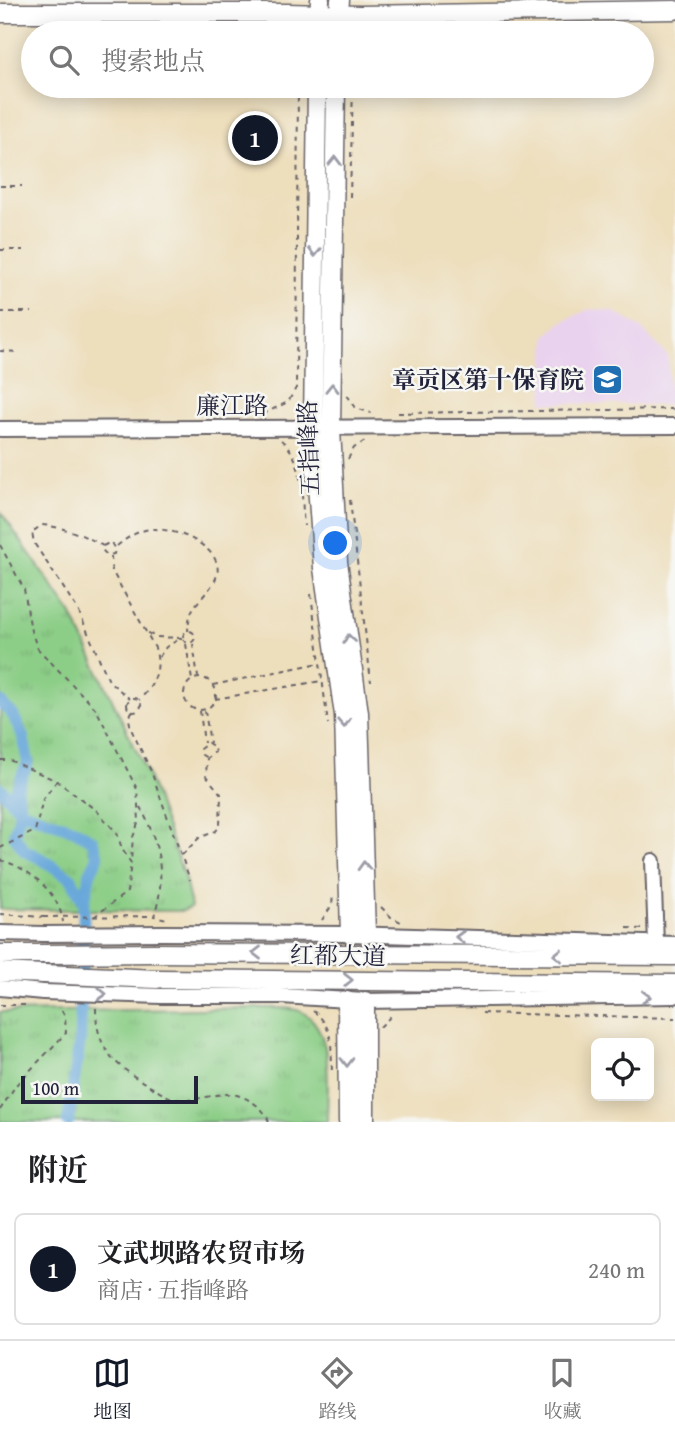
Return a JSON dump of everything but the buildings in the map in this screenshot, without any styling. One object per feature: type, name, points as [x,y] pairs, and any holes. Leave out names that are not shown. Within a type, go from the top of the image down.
[{"type":"main road","points":[[0,13],[329,7],[675,10]]},
{"type":"main road","name":"五指峰路","points":[[317,98],[313,429],[323,568],[344,715],[358,934]]},
{"type":"main road","name":"五指峰路","points":[[336,98],[331,429],[338,562],[359,713],[358,934]]},
{"type":"main road","name":"红都大道","points":[[2,966],[46,954],[675,956]]},
{"type":"main road","name":"红都大道","points":[[2,966],[44,974],[159,987],[675,984]]},
{"type":"main road","points":[[348,1122],[356,1001]]},
{"type":"main road","points":[[356,1001],[365,1122]]},
{"type":"street","name":"廉江路","points":[[0,429],[675,426]]},
{"type":"street","points":[[653,861],[656,936]]},
{"type":"street","points":[[0,933],[656,936],[675,944]]},
{"type":"street","points":[[2,966],[39,998],[159,987],[356,1001],[675,996]]},
{"type":"path","points":[[261,415],[288,402],[296,388],[298,98]]},
{"type":"path","points":[[350,199],[353,98]]},
{"type":"path","points":[[0,186],[22,186]]},
{"type":"path","points":[[0,250],[23,250]]},
{"type":"path","points":[[0,312],[32,312]]},
{"type":"path","points":[[0,351],[20,352]]},
{"type":"path","points":[[345,390],[356,408],[377,414]]},
{"type":"path","points":[[399,413],[675,409]]},
{"type":"path","points":[[271,439],[281,440],[295,454],[305,535]]},
{"type":"path","points":[[347,463],[354,448],[361,442],[371,440]]},
{"type":"path","points":[[351,500],[371,685]]},
{"type":"path","points":[[103,546],[83,536],[50,526],[42,525],[32,532],[34,543],[78,610],[109,681],[130,699],[139,700]]},
{"type":"path","points":[[132,711],[140,707],[139,700],[154,681],[159,669],[159,658],[112,570],[111,555],[116,547],[139,531],[168,530],[195,539],[214,556],[217,575],[213,584],[190,611],[188,631]]},
{"type":"path","points":[[103,546],[111,542],[116,547]]},
{"type":"path","points":[[0,545],[24,589],[31,631],[38,649],[96,709],[138,789],[140,807],[131,863]]},
{"type":"path","points":[[103,546],[104,553],[111,555]]},
{"type":"path","points":[[310,586],[329,725]]},
{"type":"path","points":[[159,658],[166,647],[182,638],[188,631]]},
{"type":"path","points":[[188,631],[195,636],[192,642],[198,678]]},
{"type":"path","points":[[147,632],[156,638],[182,638]]},
{"type":"path","points":[[182,638],[186,643],[192,680]]},
{"type":"path","points":[[186,643],[192,642]]},
{"type":"path","points":[[213,685],[320,663]]},
{"type":"path","points":[[215,699],[213,685],[206,679],[192,680],[185,686],[185,700],[191,707],[200,710],[205,709],[215,699],[322,681]]},
{"type":"path","points":[[130,699],[127,706],[132,711]]},
{"type":"path","points":[[181,856],[199,838],[216,831],[220,826],[220,794],[206,776],[207,758],[215,752],[205,709]]},
{"type":"path","points":[[200,710],[204,744],[200,752],[207,758]]},
{"type":"path","points":[[132,711],[129,719],[131,729],[151,771],[190,880]]},
{"type":"path","points":[[204,744],[211,744]]},
{"type":"path","points":[[0,760],[9,760],[57,781],[43,799],[35,831],[0,848]]},
{"type":"path","points":[[140,807],[158,845],[160,899],[154,916]]},
{"type":"path","points":[[313,924],[323,919],[332,905],[333,895]]},
{"type":"path","points":[[380,906],[391,917],[407,923]]},
{"type":"path","points":[[0,915],[154,916],[177,921]]},
{"type":"path","points":[[629,929],[656,936]]},
{"type":"path","points":[[0,1005],[39,998]]},
{"type":"path","points":[[305,1007],[316,1013],[331,1035],[332,1085]]},
{"type":"path","points":[[378,1030],[390,1015],[400,1011]]},
{"type":"path","points":[[483,1013],[675,1018]]},
{"type":"shaded area","name":"章贡区第十保育院","points":[[589,309],[613,311],[641,328],[668,356],[670,405],[543,403],[546,336],[560,323]]},
{"type":"green space","points":[[0,511],[71,613],[147,773],[185,879],[191,907],[183,911],[0,909]]},
{"type":"green space","points":[[286,1008],[304,1013],[314,1022],[321,1034],[327,1063],[327,1122],[0,1122],[0,1012]]},
{"type":"waterway","points":[[0,702],[13,715],[23,737],[28,762],[16,790],[21,811],[14,835],[25,851],[71,878],[84,903],[80,1040],[68,1122]]},
{"type":"waterway","points":[[0,788],[21,811],[73,829],[92,840],[98,857],[90,873],[84,903]]},
{"type":"place","name":"文武坝路农贸市场","points":[[255,138]]},
{"type":"place","name":"章贡区第十保育院","points":[[607,380]]}]
